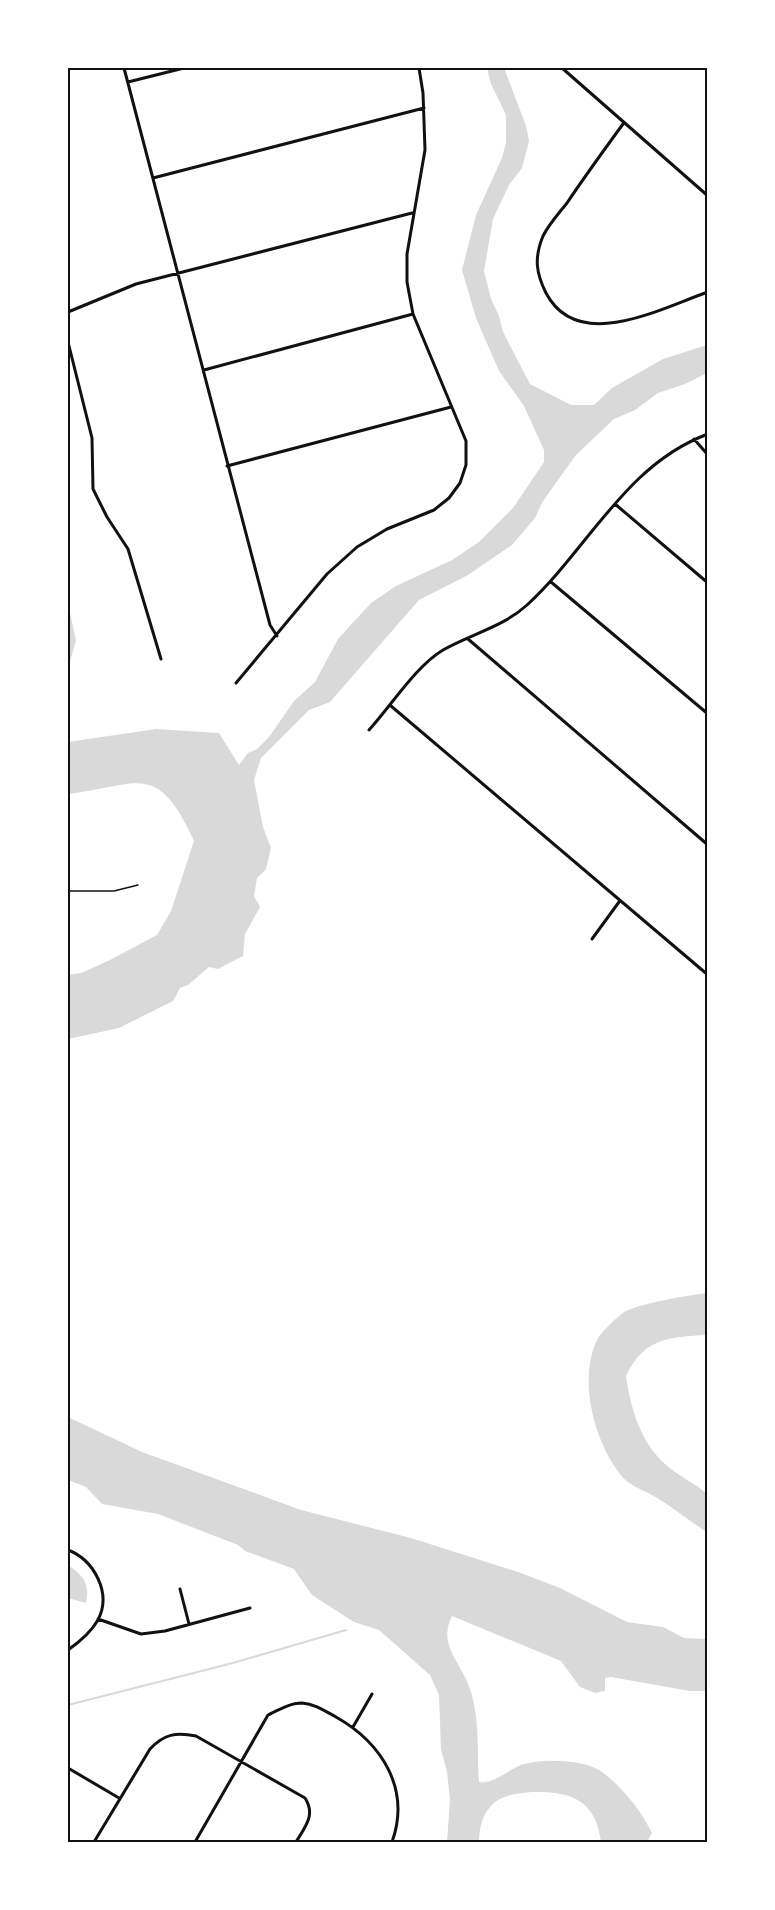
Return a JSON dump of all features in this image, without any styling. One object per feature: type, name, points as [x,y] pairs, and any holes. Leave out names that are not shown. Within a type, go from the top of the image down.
[{"type":"street","points":[[124,68],[227,466],[270,625],[277,636]]},
{"type":"street","points":[[128,82],[184,68]]},
{"type":"street","points":[[236,683],[327,574],[357,547],[387,529],[434,510],[460,483],[466,465],[466,441],[413,314],[407,282],[406,254],[425,150],[424,108],[419,68]]},
{"type":"street","points":[[562,68],[623,124],[708,196]]},
{"type":"street","points":[[153,178],[424,108]]},
{"type":"street","points":[[623,124],[544,236],[536,273],[544,289],[564,313],[582,322],[600,326],[620,323],[708,292]]},
{"type":"street","points":[[68,312],[135,284],[412,213]]},
{"type":"street","points":[[204,370],[413,314]]},
{"type":"street","points":[[68,342],[92,438],[93,489],[107,518],[128,549],[161,659]]},
{"type":"street","points":[[227,466],[451,407]]},
{"type":"street","points":[[369,730],[428,661],[444,650],[501,624],[525,607],[551,582],[615,504],[653,464],[675,448],[708,434]]},
{"type":"street","points":[[694,439],[708,455]]},
{"type":"street","points":[[615,504],[708,583]]},
{"type":"street","points":[[551,582],[708,714]]},
{"type":"street","points":[[468,639],[708,844]]},
{"type":"street","points":[[391,706],[619,902],[708,975]]},
{"type":"street","points":[[592,939],[619,902]]},
{"type":"street","points":[[68,1550],[92,1566],[101,1585],[103,1599],[98,1619],[84,1637],[68,1650]]},
{"type":"street","points":[[180,1589],[189,1624]]},
{"type":"street","points":[[98,1619],[141,1634],[250,1608]]},
{"type":"street","points":[[353,1727],[372,1694]]},
{"type":"street","points":[[195,1842],[268,1715],[283,1707],[301,1703],[317,1706],[353,1727],[375,1746],[388,1768],[396,1792],[399,1824],[392,1842]]},
{"type":"street","points":[[94,1842],[150,1749],[160,1738],[169,1734],[182,1733],[196,1736],[305,1798],[310,1806],[311,1815],[296,1842]]},
{"type":"street","points":[[68,1768],[119,1798]]},
{"type":"path","points":[[68,891],[114,891],[138,885]]},
{"type":"shaded area","points":[[487,68],[504,68],[526,126],[529,141],[522,168],[509,185],[493,219],[484,271],[503,332],[530,384],[571,405],[594,405],[612,388],[663,359],[707,345],[707,373],[685,384],[658,393],[635,410],[614,419],[576,455],[543,501],[535,518],[512,545],[468,575],[419,600],[330,702],[309,710],[261,758],[254,780],[263,827],[271,848],[266,869],[257,878],[254,896],[260,907],[245,934],[243,956],[218,969],[209,967],[188,985],[180,988],[173,1001],[119,1028],[68,1039],[68,975],[81,973],[110,960],[157,935],[171,911],[194,841],[181,815],[169,798],[157,788],[144,784],[129,784],[68,794],[68,742],[156,729],[219,733],[239,765],[248,753],[257,749],[269,737],[294,701],[315,682],[338,639],[371,603],[396,586],[452,560],[479,542],[513,508],[544,462],[544,450],[524,406],[499,371],[476,318],[462,270],[476,215],[502,158],[506,142],[506,115],[491,84]]},
{"type":"shaded area","points":[[68,603],[76,641],[68,668]]},
{"type":"shaded area","points":[[707,1293],[707,1335],[659,1342],[641,1354],[626,1376],[638,1424],[649,1445],[670,1468],[707,1494],[707,1532],[657,1498],[630,1484],[620,1474],[603,1445],[596,1427],[589,1391],[589,1373],[591,1356],[597,1340],[623,1313],[650,1303]]},
{"type":"shaded area","points":[[68,1417],[142,1452],[301,1510],[411,1538],[521,1573],[560,1588],[627,1622],[663,1627],[684,1638],[707,1639],[707,1691],[690,1691],[611,1677],[605,1678],[605,1691],[595,1693],[580,1687],[561,1661],[452,1616],[448,1626],[447,1636],[452,1654],[466,1680],[473,1700],[477,1724],[479,1782],[489,1781],[521,1765],[540,1761],[585,1764],[602,1772],[624,1792],[636,1807],[652,1833],[647,1842],[601,1842],[594,1816],[579,1801],[559,1793],[532,1792],[506,1797],[493,1804],[486,1812],[482,1822],[479,1842],[447,1842],[450,1800],[447,1772],[441,1749],[439,1695],[430,1675],[379,1630],[354,1622],[312,1595],[294,1569],[158,1514],[102,1504],[86,1487],[68,1480]]},
{"type":"shaded area","points":[[68,1565],[84,1581],[87,1591],[86,1603],[68,1598]]},
{"type":"waterway","points":[[68,1705],[233,1663],[346,1630]]}]
